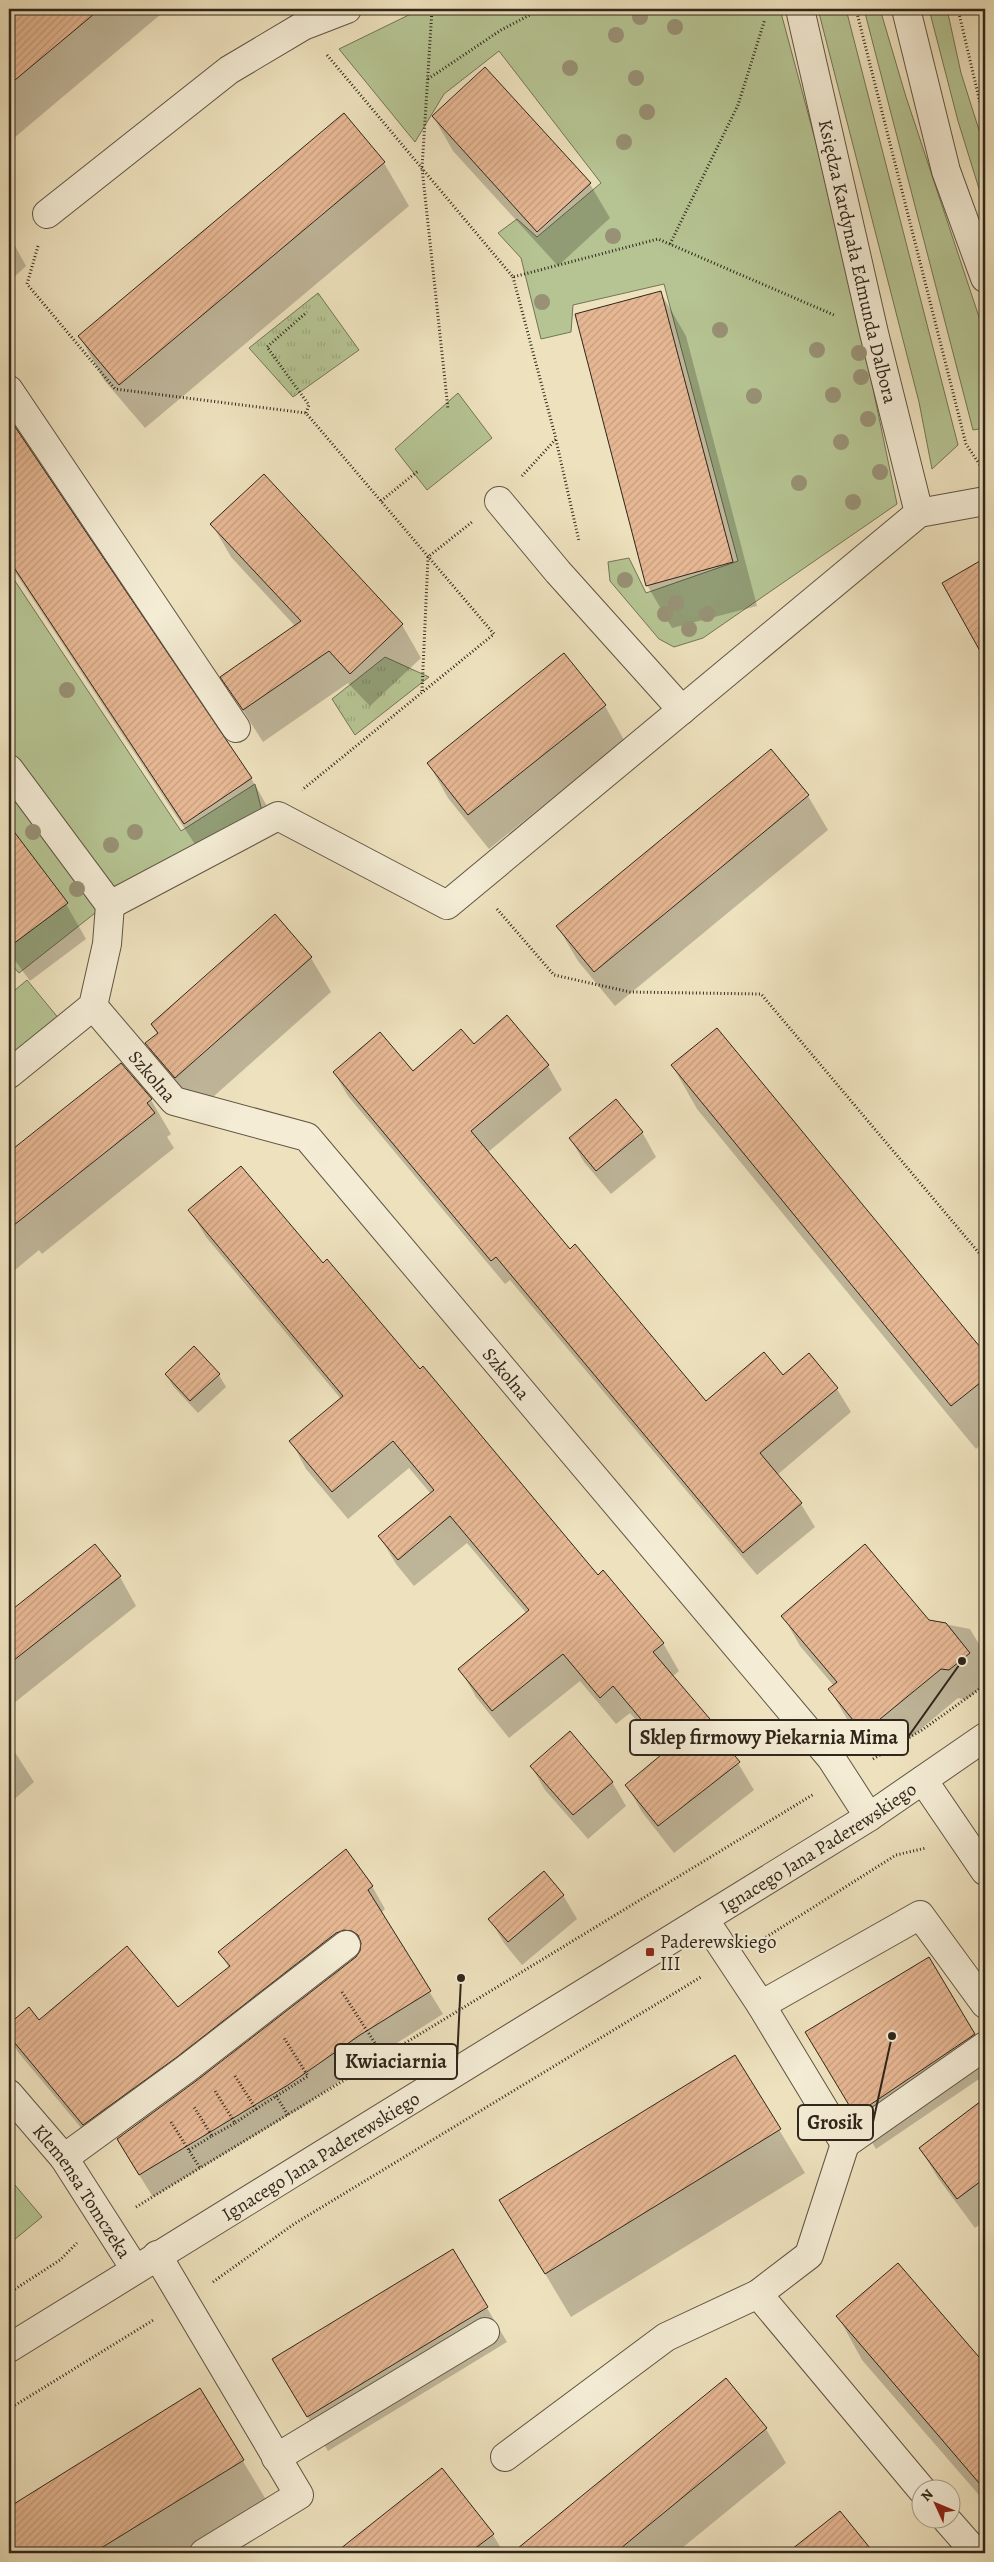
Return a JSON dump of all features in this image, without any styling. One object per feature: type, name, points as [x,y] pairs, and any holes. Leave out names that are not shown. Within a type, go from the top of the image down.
[{"type":"street","points":[[47,214],[228,70],[303,26],[347,9]]},
{"type":"street","name":"Księdza Kardynała Edmunda Dalbora","points":[[800,9],[874,333],[919,513]]},
{"type":"street","points":[[906,9],[946,171],[985,278]]},
{"type":"street","points":[[9,390],[236,728]]},
{"type":"street","points":[[499,501],[558,572],[682,710]]},
{"type":"street","points":[[110,905],[278,816],[446,906],[919,513],[985,501]]},
{"type":"street","points":[[9,769],[110,905],[108,944],[93,1006],[9,1074]]},
{"type":"street","name":"Szkolna","points":[[93,1006],[174,1101],[307,1137],[831,1758],[869,1817]]},
{"type":"street","name":"Ignacego Jana Paderewskiego","points":[[9,2348],[869,1817],[985,1737]]},
{"type":"street","points":[[924,1780],[985,1871]]},
{"type":"street","points":[[762,2005],[920,1915],[985,2004]]},
{"type":"street","points":[[704,1919],[762,2005],[845,2144]]},
{"type":"street","points":[[64,2158],[153,2094],[346,1945]]},
{"type":"street","points":[[505,2457],[666,2337],[758,2294],[809,2255],[845,2144],[985,2046]]},
{"type":"street","name":"Klemensa Tomczeka","points":[[9,2094],[64,2158],[107,2225],[185,2302],[299,2495],[204,2553]]},
{"type":"street","points":[[758,2294],[914,2480]]},
{"type":"street","points":[[276,2458],[485,2332]]},
{"type":"street","points":[[956,2530],[969,2545]]},
{"type":"path","points":[[432,9],[422,168],[448,409]]},
{"type":"path","points":[[428,80],[501,30],[541,9]]},
{"type":"path","points":[[856,9],[966,444],[980,466]]},
{"type":"path","points":[[958,9],[985,124]]},
{"type":"path","points":[[670,244],[738,105],[766,18]]},
{"type":"path","points":[[303,26],[513,277],[556,439],[582,550]]},
{"type":"path","points":[[47,214],[27,284],[115,389],[306,413],[494,634],[310,782],[278,816]]},
{"type":"path","points":[[513,277],[658,239],[874,333]]},
{"type":"path","points":[[306,413],[309,406],[267,347],[307,312]]},
{"type":"path","points":[[422,692],[428,556],[499,501],[556,439]]},
{"type":"path","points":[[381,502],[418,471]]},
{"type":"path","points":[[474,883],[554,975],[630,992],[761,994],[985,1260]]},
{"type":"path","points":[[9,2293],[60,2260],[73,2245],[843,1776],[922,1730],[985,1685]]},
{"type":"path","points":[[9,2409],[185,2302],[294,2224],[730,1959],[896,1855],[928,1847],[955,1827]]},
{"type":"path","points":[[323,1962],[384,2057]]},
{"type":"path","points":[[189,2150],[308,2076],[265,2008]]},
{"type":"path","points":[[195,2062],[256,2109]]},
{"type":"path","points":[[195,2062],[235,2123]]},
{"type":"path","points":[[195,2062],[212,2136]]},
{"type":"path","points":[[153,2094],[200,2168]]},
{"type":"path","points":[[276,2096],[288,2115]]},
{"type":"green space","points":[[421,9],[780,9],[842,240],[897,504],[703,638],[674,647],[659,639],[610,581],[608,562],[629,558],[646,593],[738,561],[664,284],[573,305],[571,332],[541,339],[521,258],[498,233],[517,219],[537,237],[601,183],[499,51],[444,94],[415,142],[339,49]]},
{"type":"green space","points":[[818,9],[846,9],[958,445],[932,469],[919,402]]},
{"type":"green space","points":[[864,9],[880,9],[906,97],[985,335],[985,428],[973,430]]},
{"type":"green space","points":[[929,9],[947,9],[961,73],[985,149],[985,208],[958,121]]},
{"type":"green space","points":[[318,293],[359,350],[293,397],[249,348]]},
{"type":"green space","points":[[458,393],[492,438],[427,490],[395,449]]},
{"type":"green space","points":[[9,572],[181,831],[255,784],[262,811],[113,895],[9,750]]},
{"type":"green space","points":[[385,657],[429,677],[355,735],[332,699]]},
{"type":"green space","points":[[9,776],[104,906],[19,973],[9,962]]},
{"type":"green space","points":[[27,980],[60,1020],[9,1061],[9,995]]},
{"type":"green space","points":[[9,2178],[42,2217],[9,2244]]},
{"type":"building","points":[[9,9],[100,9],[9,85]]},
{"type":"building","points":[[485,67],[591,183],[537,232],[432,116]]},
{"type":"building","points":[[344,113],[385,162],[119,385],[78,336]]},
{"type":"building","points":[[661,291],[733,562],[646,586],[575,314]]},
{"type":"building","points":[[9,418],[252,778],[184,824],[9,560]]},
{"type":"building","points":[[264,474],[403,624],[350,674],[329,651],[243,710],[220,677],[301,621],[210,524]]},
{"type":"building","points":[[985,558],[985,660],[942,583]]},
{"type":"building","points":[[564,653],[606,705],[468,815],[427,763]]},
{"type":"building","points":[[771,749],[809,795],[594,972],[556,926]]},
{"type":"building","points":[[9,825],[68,903],[9,947]]},
{"type":"building","points":[[275,914],[312,957],[175,1078],[145,1043],[158,1033],[151,1024]]},
{"type":"building","points":[[507,1015],[549,1065],[471,1131],[570,1249],[575,1244],[706,1401],[764,1352],[783,1375],[809,1353],[838,1388],[760,1453],[802,1503],[743,1553],[496,1257],[491,1261],[333,1072],[380,1032],[413,1071],[461,1029],[474,1044]]},
{"type":"building","points":[[717,1028],[985,1353],[985,1379],[951,1406],[671,1065]]},
{"type":"building","points":[[121,1063],[152,1099],[147,1103],[155,1113],[9,1229],[9,1152]]},
{"type":"building","points":[[616,1099],[643,1132],[596,1171],[569,1138]]},
{"type":"building","points":[[241,1166],[323,1263],[327,1259],[420,1369],[423,1366],[598,1575],[603,1570],[664,1643],[653,1652],[721,1732],[718,1735],[740,1762],[658,1826],[625,1785],[667,1750],[613,1686],[600,1698],[563,1654],[492,1711],[458,1669],[529,1610],[450,1516],[398,1560],[378,1536],[434,1490],[393,1441],[332,1492],[289,1441],[343,1396],[188,1210]]},
{"type":"building","points":[[194,1346],[220,1374],[190,1401],[165,1374]]},
{"type":"building","points":[[95,1544],[121,1576],[9,1664],[9,1612]]},
{"type":"building","points":[[865,1544],[929,1620],[946,1623],[970,1653],[949,1670],[941,1669],[874,1724],[853,1720],[828,1689],[837,1682],[781,1616]]},
{"type":"building","points":[[570,1731],[613,1782],[573,1815],[530,1766]]},
{"type":"building","points":[[346,1849],[373,1886],[368,1890],[431,1991],[360,2035],[288,2085],[139,2175],[117,2139],[196,2081],[356,1957],[360,1951],[361,1943],[358,1935],[352,1931],[344,1930],[336,1933],[177,2057],[83,2125],[9,2036],[9,2024],[29,2007],[39,2020],[127,1946],[178,2007],[230,1966],[218,1952]]},
{"type":"building","points":[[544,1871],[564,1895],[508,1942],[488,1919]]},
{"type":"building","points":[[929,1957],[975,2034],[855,2115],[805,2032]]},
{"type":"building","points":[[735,2055],[781,2129],[545,2274],[499,2200]]},
{"type":"building","points":[[985,2098],[985,2178],[957,2199],[919,2148]]},
{"type":"building","points":[[453,2249],[488,2307],[307,2417],[272,2359]]},
{"type":"building","points":[[898,2263],[985,2364],[985,2490],[836,2316]]},
{"type":"building","points":[[726,2378],[767,2428],[615,2553],[512,2553]]},
{"type":"building","points":[[200,2388],[244,2460],[93,2553],[9,2553],[9,2507]]},
{"type":"building","points":[[442,2468],[494,2534],[469,2553],[335,2553]]},
{"type":"building","points":[[840,2511],[874,2553],[787,2553]]},
{"type":"place","name":"Sklep firmowy Piekarnia Mima","points":[[962,1661]]},
{"type":"place","name":"Paderewskiego III","points":[[650,1952]]},
{"type":"place","name":"Kwiaciarnia","points":[[461,1978]]},
{"type":"place","name":"Grosik","points":[[892,2036]]}]
